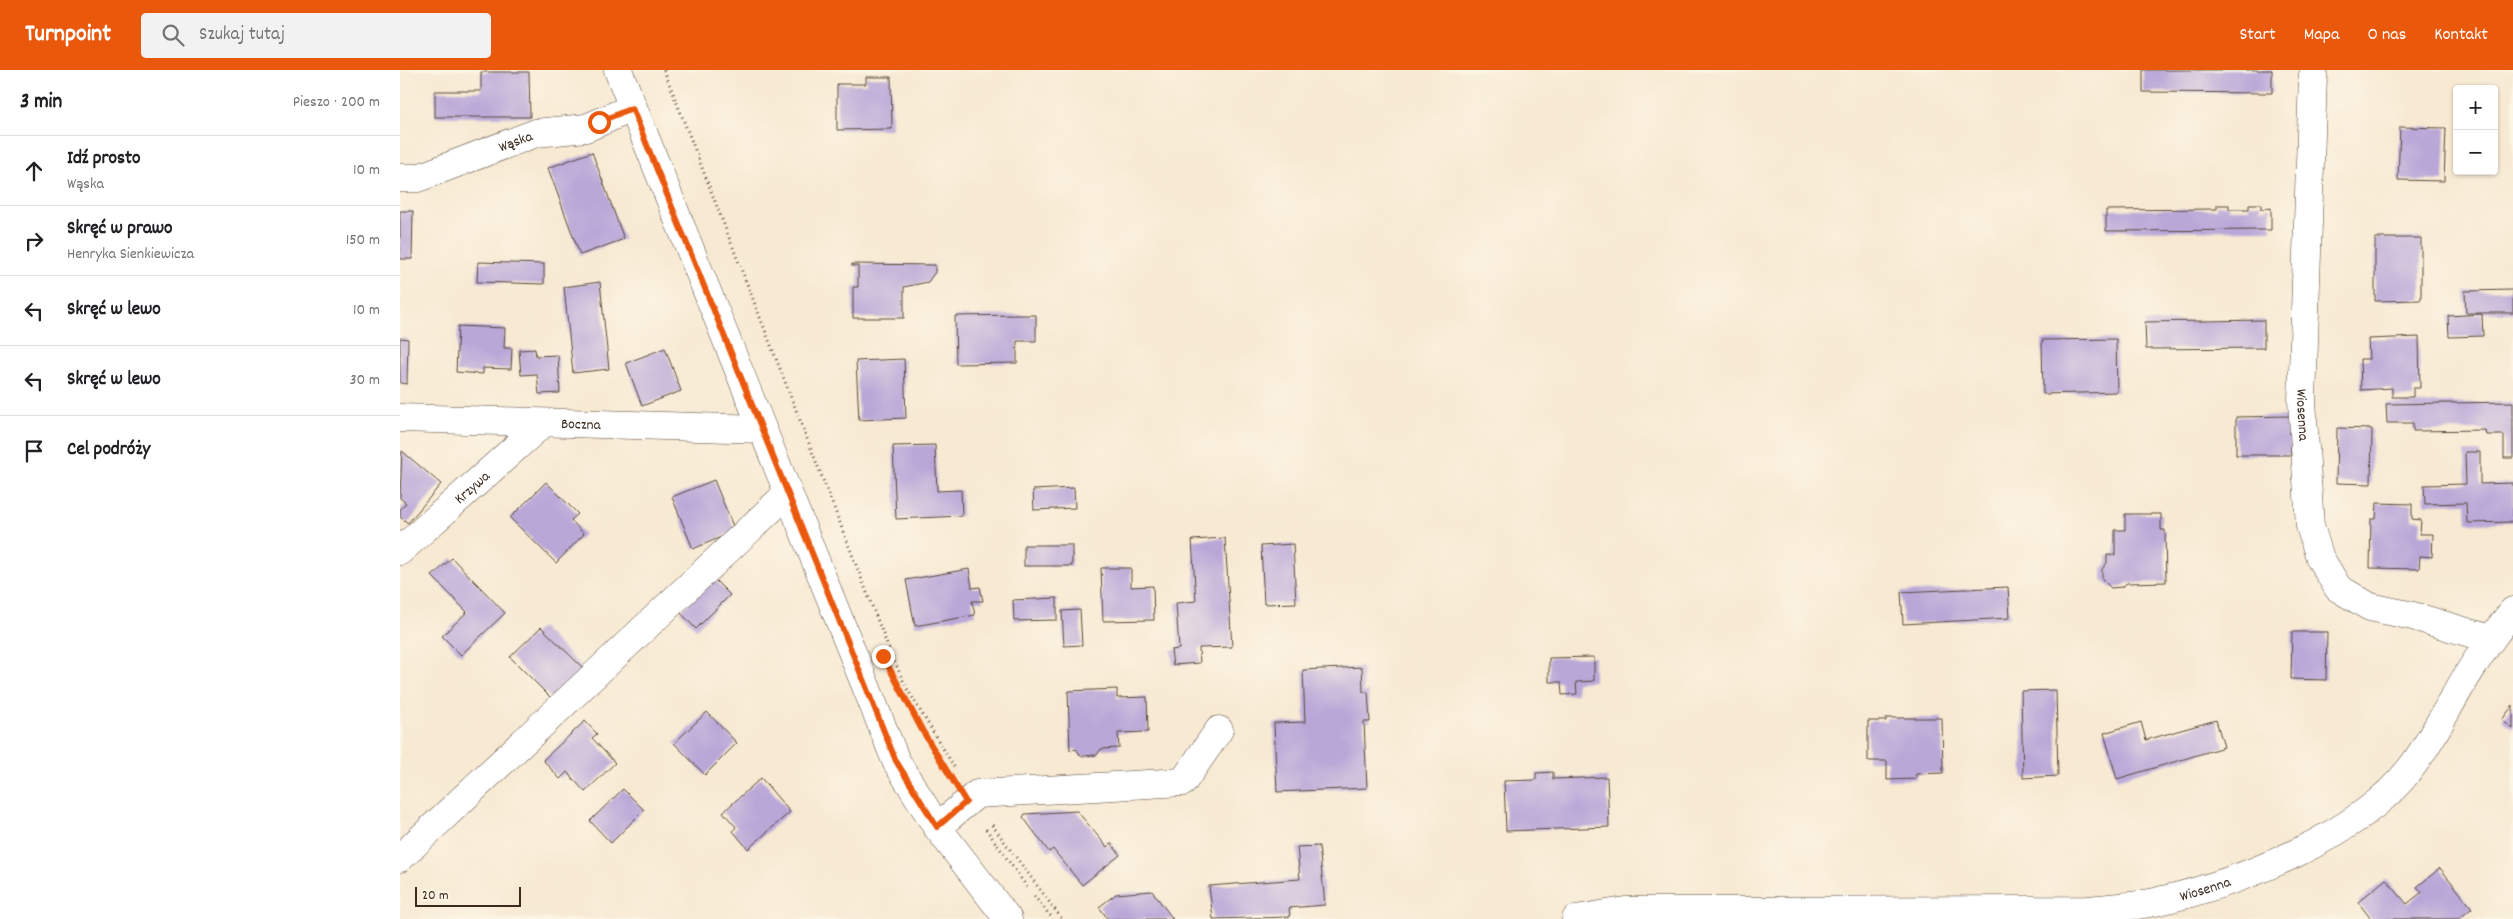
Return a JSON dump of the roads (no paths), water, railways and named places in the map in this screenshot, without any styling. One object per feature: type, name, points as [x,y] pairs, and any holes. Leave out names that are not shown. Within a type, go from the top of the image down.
[{"type":"street","points":[[618,70],[896,761],[937,827],[1008,919]]},
{"type":"street","name":"Wiosenna","points":[[2313,75],[2302,401],[2310,526],[2320,558],[2338,588],[2370,607],[2413,616],[2490,639]]},
{"type":"street","name":"Wąska","points":[[400,178],[418,178],[536,133],[586,128],[632,108]]},
{"type":"street","name":"Boczna","points":[[400,418],[762,429]]},
{"type":"street","name":"Krzywa","points":[[400,552],[543,423]]},
{"type":"street","points":[[400,858],[788,493]]},
{"type":"street","name":"Wiosenna","points":[[1576,919],[1625,911],[2088,910],[2158,902],[2223,884],[2281,860],[2336,830],[2377,802],[2409,770],[2430,740],[2490,639],[2513,610]]},
{"type":"street","points":[[937,827],[977,794],[1183,782],[1219,730]]}]
